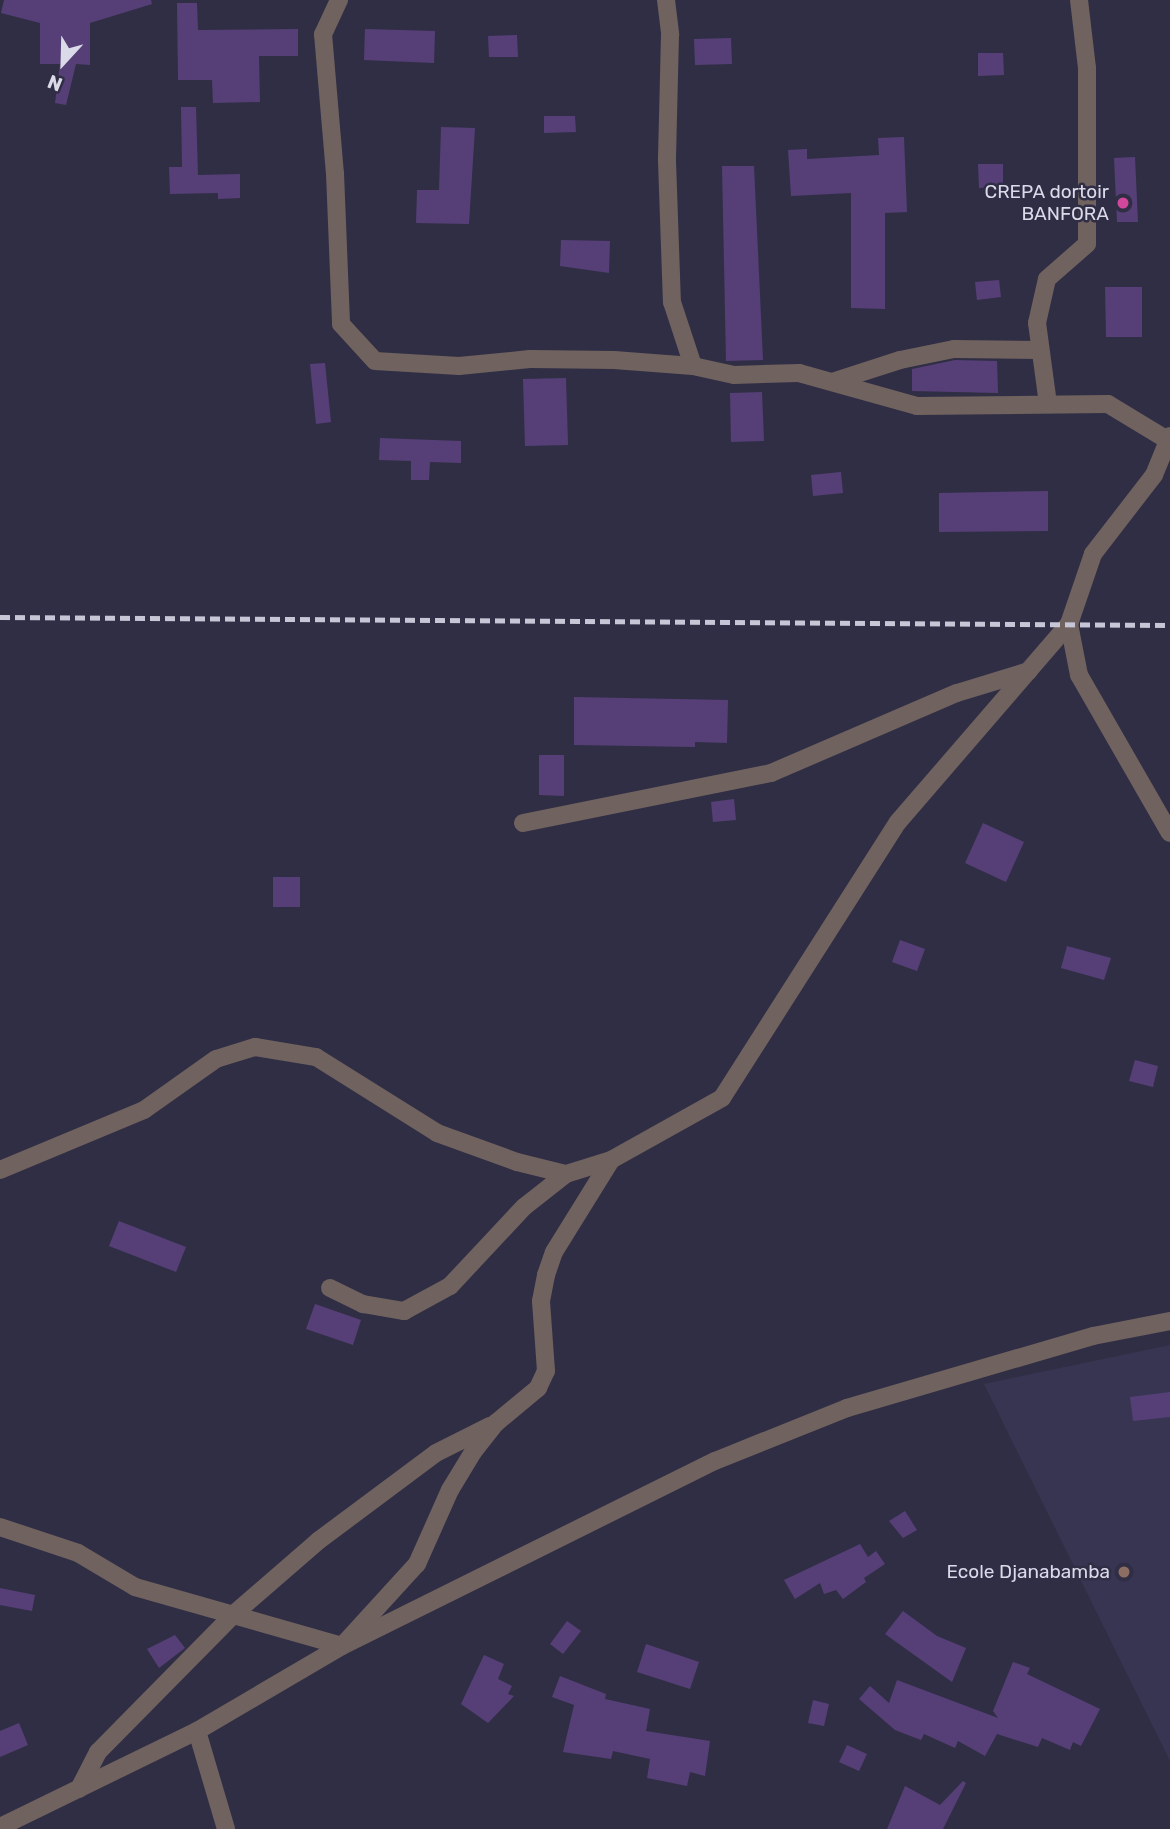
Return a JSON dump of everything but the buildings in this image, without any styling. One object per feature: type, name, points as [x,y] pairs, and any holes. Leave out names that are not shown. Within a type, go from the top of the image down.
[{"type":"street","points":[[330,1288],[363,1304],[404,1311],[450,1286],[487,1251],[524,1207],[566,1174],[611,1160],[722,1098],[898,822],[1069,624],[1093,554],[1154,475],[1169,438],[1108,404],[916,406],[799,373],[734,375],[693,366],[614,360],[530,359],[459,366],[375,361],[341,324],[335,173],[323,34],[339,0]]},
{"type":"street","points":[[666,0],[670,35],[667,162],[672,302],[693,366]]},
{"type":"street","points":[[1048,404],[1037,323],[1047,279],[1087,244],[1087,68],[1079,0]]},
{"type":"street","points":[[835,382],[900,360],[954,349],[1039,350]]},
{"type":"street","points":[[1069,624],[1079,675],[1170,833]]},
{"type":"street","points":[[523,823],[771,773],[957,693],[1029,671]]},
{"type":"street","points":[[0,1170],[144,1110],[216,1059],[255,1047],[316,1057],[437,1133],[517,1163],[566,1174]]},
{"type":"street","points":[[79,1789],[98,1752],[235,1613],[318,1541],[436,1452],[496,1423],[538,1388],[546,1371],[541,1301],[554,1252],[611,1160]]},
{"type":"street","points":[[0,1827],[197,1731],[342,1646],[715,1461],[847,1408],[1093,1336],[1170,1321]]},
{"type":"street","points":[[342,1646],[417,1564],[450,1490],[496,1423]]},
{"type":"street","points":[[0,1527],[78,1553],[135,1587],[235,1613],[342,1646]]},
{"type":"street","points":[[197,1731],[226,1829]]},
{"type":"shaded area","name":"Ecole Djanabamba","points":[[1170,1345],[1170,1761],[984,1384]]},
{"type":"railway","points":[[0,617],[1170,625]]},
{"type":"place","name":"CREPA dortoir BANFORA","points":[[1123,203]]},
{"type":"place","name":"Ecole Djanabamba","points":[[1124,1572]]}]
